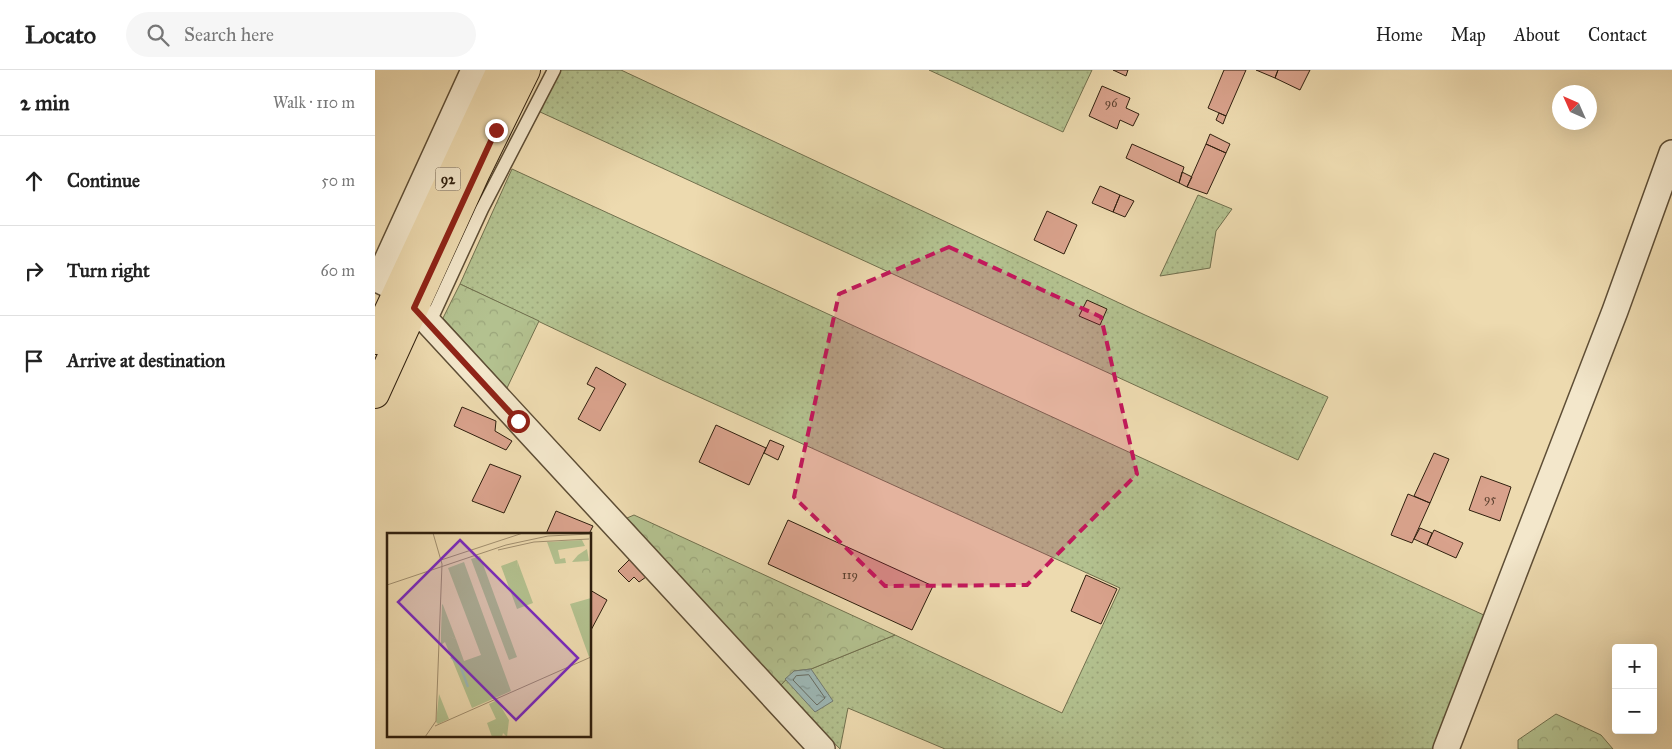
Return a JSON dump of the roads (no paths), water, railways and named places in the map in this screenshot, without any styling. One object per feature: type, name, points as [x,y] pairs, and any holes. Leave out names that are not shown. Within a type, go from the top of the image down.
[{"type":"main road","name":"92","points":[[375,394],[399,296],[501,70]]},
{"type":"main road","name":"92","points":[[375,340],[526,70]]},
{"type":"street","points":[[474,70],[399,296],[822,749]]},
{"type":"street","points":[[1446,749],[1615,311],[1672,153]]},
{"type":"lane","points":[[399,296],[482,209],[554,70]]},
{"type":"water","points":[[811,669],[833,701],[815,712],[785,679],[794,671]]}]
